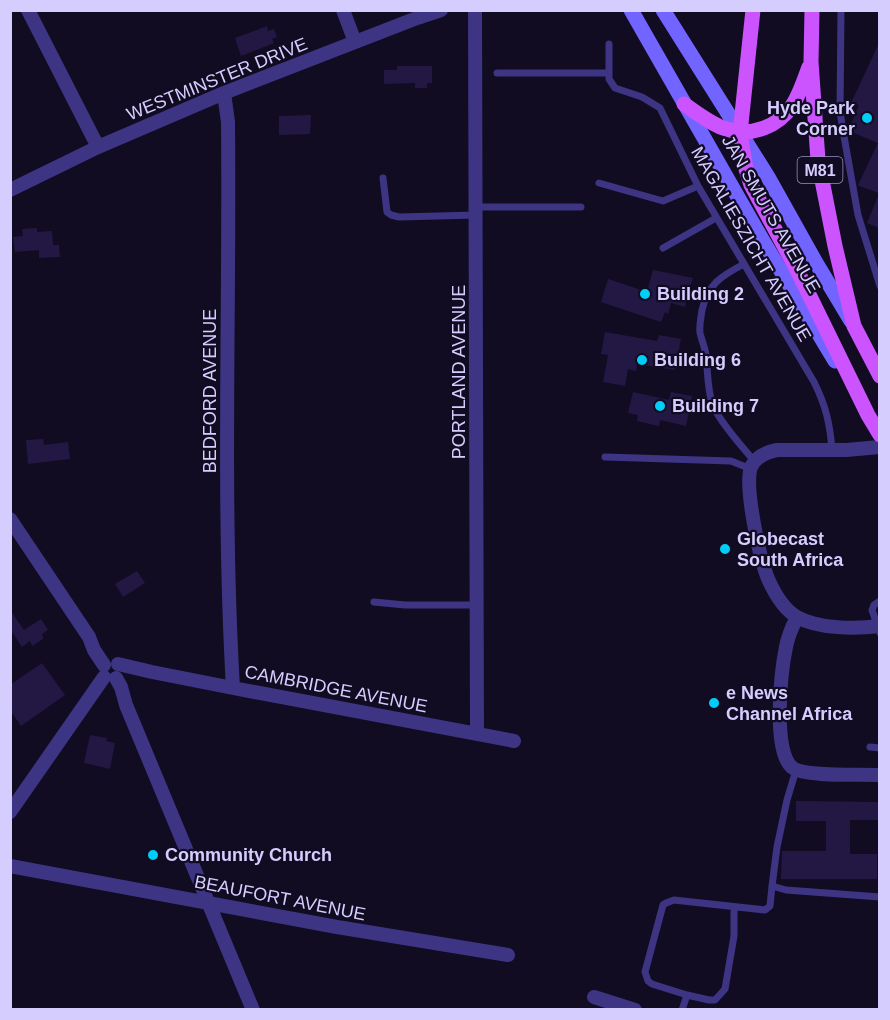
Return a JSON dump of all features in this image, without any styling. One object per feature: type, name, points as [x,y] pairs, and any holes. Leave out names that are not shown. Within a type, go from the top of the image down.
[{"type":"main road","name":"JAN SMUTS AVENUE","points":[[631,10],[763,241],[879,435]]},
{"type":"main road","name":"JAN SMUTS AVENUE","points":[[663,10],[768,177],[854,326],[879,376]]},
{"type":"main road","points":[[753,10],[740,133],[751,185],[797,270],[868,415]]},
{"type":"main road","name":"M81","points":[[812,10],[812,62],[818,160],[854,326]]},
{"type":"main road","points":[[684,104],[712,124],[722,128],[740,133],[762,129],[782,118],[796,99],[812,62]]},
{"type":"street","points":[[28,10],[98,147]]},
{"type":"street","points":[[343,10],[355,42]]},
{"type":"street","name":"WESTMINSTER DRIVE","points":[[10,190],[98,147],[224,93],[441,10]]},
{"type":"street","name":"PORTLAND AVENUE","points":[[475,10],[477,734]]},
{"type":"street","name":"BEDFORD AVENUE","points":[[224,93],[228,122],[227,437],[229,625],[233,688]]},
{"type":"street","points":[[879,447],[768,452],[760,456],[753,465],[749,483],[762,560],[768,580],[786,608],[797,617],[811,622],[879,629]]},
{"type":"street","points":[[10,519],[89,637],[94,650],[121,687],[126,705],[253,1010]]},
{"type":"street","points":[[797,617],[790,630],[783,663],[780,719],[782,749],[786,762],[796,770],[812,773],[879,775]]},
{"type":"street","points":[[10,812],[110,671]]},
{"type":"street","name":"CAMBRIDGE AVENUE","points":[[110,671],[152,672],[514,741]]},
{"type":"street","name":"BEAUFORT AVENUE","points":[[10,866],[407,939],[508,955]]},
{"type":"street","points":[[594,997],[635,1010]]},
{"type":"lane","points":[[841,10],[840,112],[844,142],[858,215],[879,286]]},
{"type":"lane","points":[[497,74],[609,73],[609,44]]},
{"type":"lane","name":"MAGALIESZICHT AVENUE","points":[[609,73],[609,79],[615,88],[642,96],[660,108],[698,186],[814,382],[823,401],[831,430],[832,450]]},
{"type":"lane","points":[[383,178],[387,212],[399,217],[580,207]]},
{"type":"lane","points":[[599,183],[663,201],[698,186]]},
{"type":"lane","points":[[663,249],[716,218]]},
{"type":"lane","points":[[744,264],[720,279],[711,288],[705,299],[700,332],[714,407],[753,465]]},
{"type":"lane","points":[[605,458],[731,461],[753,465]]},
{"type":"lane","points":[[879,601],[872,610],[879,629]]},
{"type":"lane","points":[[374,602],[405,605],[477,605]]},
{"type":"lane","points":[[870,747],[879,747]]},
{"type":"lane","points":[[734,908],[734,936],[725,989],[715,1000],[687,995],[652,984],[646,976],[646,966],[663,905],[666,903],[674,900],[765,910],[770,906],[777,847],[796,770]]},
{"type":"lane","points":[[772,886],[786,890],[879,897]]},
{"type":"lane","points":[[682,1010],[687,995]]},
{"type":"building","points":[[267,26],[268,31],[274,29],[277,37],[272,39],[274,43],[241,56],[235,38]]},
{"type":"building","name":"Hyde Park Corner","points":[[879,43],[879,193],[858,185],[878,143],[849,131],[849,129],[859,105],[851,103]]},
{"type":"building","points":[[397,66],[432,66],[432,83],[427,83],[427,88],[415,88],[415,83],[384,84],[384,70],[397,70]]},
{"type":"building","points":[[311,115],[310,134],[279,135],[279,116]]},
{"type":"building","points":[[879,194],[879,228],[867,223]]},
{"type":"building","points":[[37,228],[37,232],[52,231],[53,245],[59,245],[60,257],[39,258],[39,250],[15,252],[13,237],[23,236],[22,229]]},
{"type":"building","name":"Building 2","points":[[653,270],[693,278],[685,307],[671,303],[668,314],[665,312],[661,322],[601,302],[608,279],[647,292]]},
{"type":"building","name":"Building 6","points":[[605,332],[657,341],[659,335],[681,339],[675,370],[637,364],[636,371],[628,369],[625,386],[603,382],[608,355],[601,354]]},
{"type":"building","name":"Building 7","points":[[633,392],[669,400],[671,392],[692,396],[686,426],[660,420],[659,426],[637,421],[638,415],[628,413]]},
{"type":"building","points":[[43,439],[44,445],[68,442],[70,459],[28,464],[26,440]]},
{"type":"building","points":[[137,571],[145,583],[123,597],[115,584]]},
{"type":"building","points":[[10,610],[24,630],[41,619],[48,630],[42,634],[43,639],[32,646],[30,641],[22,647],[10,629]]},
{"type":"building","points":[[42,663],[65,695],[21,726],[10,710],[10,685]]},
{"type":"building","points":[[90,735],[107,738],[106,741],[115,743],[110,769],[84,763]]},
{"type":"building","points":[[796,801],[879,802],[879,820],[850,820],[850,854],[877,854],[877,879],[781,879],[782,851],[826,851],[826,821],[796,821]]},
{"type":"place","name":"Hyde Park Corner","points":[[867,118]]},
{"type":"place","name":"Building 2","points":[[645,294]]},
{"type":"place","name":"Building 6","points":[[642,360]]},
{"type":"place","name":"Building 7","points":[[660,406]]},
{"type":"place","name":"Globecast South Africa","points":[[725,549]]},
{"type":"place","name":"e News Channel Africa","points":[[714,703]]},
{"type":"place","name":"Community Church","points":[[153,855]]}]
